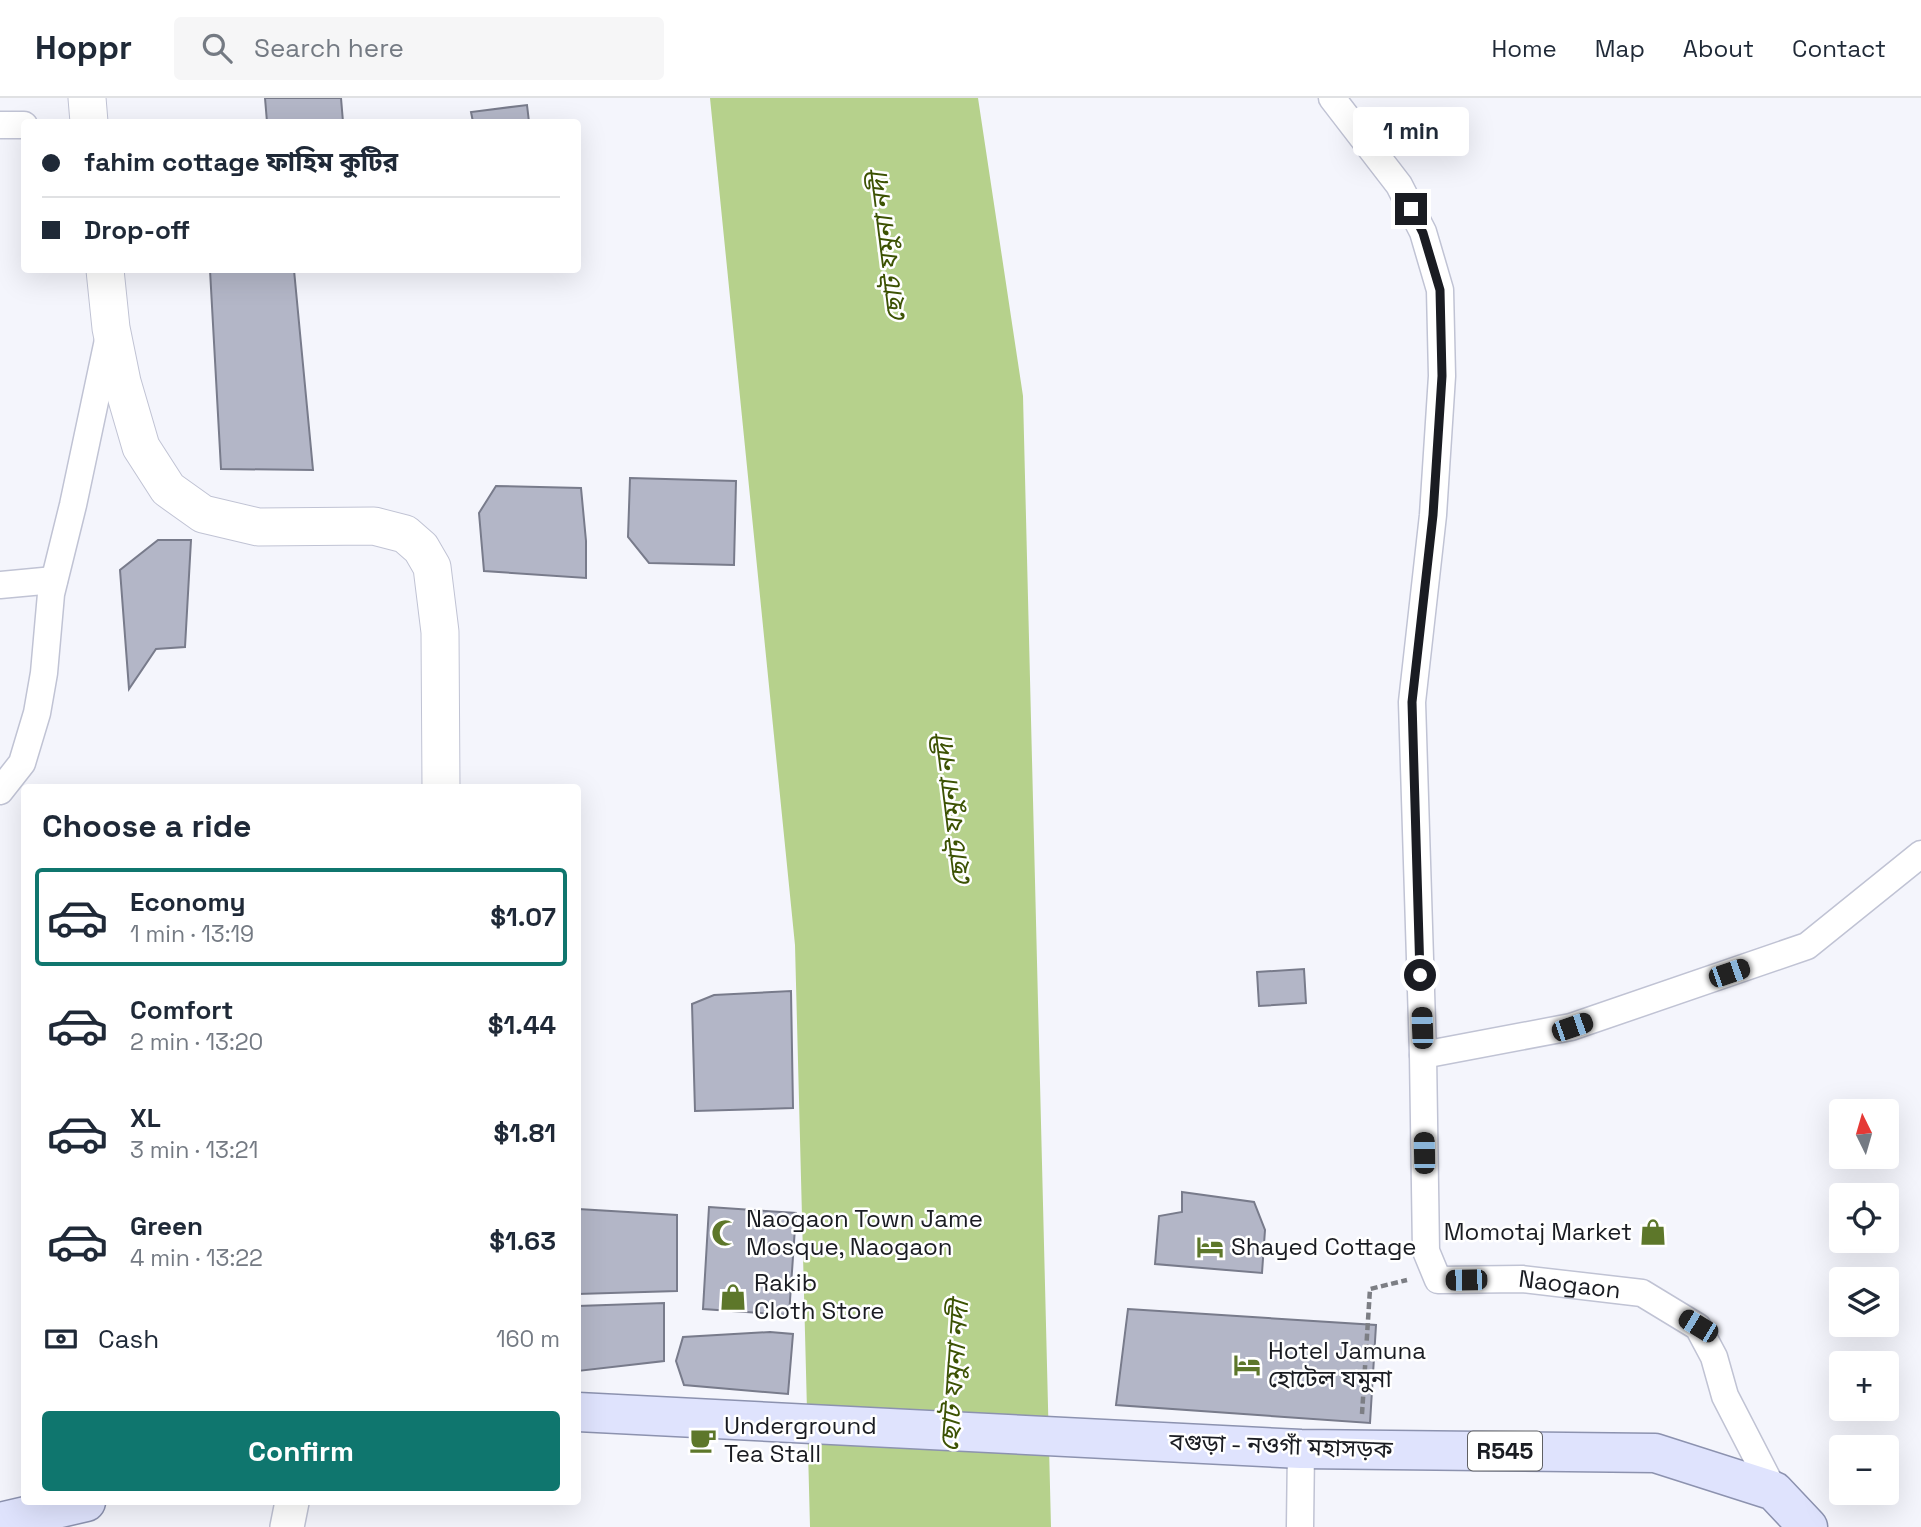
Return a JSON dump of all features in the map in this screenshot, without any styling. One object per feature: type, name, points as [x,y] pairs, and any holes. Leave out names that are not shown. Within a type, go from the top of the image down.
[{"type":"main road","points":[[87,98],[89,119]]},
{"type":"main road","points":[[105,273],[111,328],[122,382],[141,447],[168,489],[203,514],[258,527],[374,526],[405,534],[421,548],[432,567],[439,632],[441,784]]},
{"type":"main road","name":"বগুড়া - নওগাঁ মহাসড়ক","points":[[581,1412],[1301,1449],[1655,1452],[1774,1491],[1808,1527]]},
{"type":"main road","points":[[0,1522],[73,1505]]},
{"type":"street","points":[[1332,98],[1399,185],[1423,233],[1440,290],[1442,376],[1433,515],[1412,702],[1426,1251],[1435,1273]]},
{"type":"street","points":[[0,125],[21,125]]},
{"type":"street","points":[[0,791],[22,763],[37,713],[54,580],[111,328]]},
{"type":"street","points":[[0,585],[54,580]]},
{"type":"street","points":[[1423,1055],[1572,1027],[1807,946],[1921,854]]},
{"type":"street","name":"Naogaon","points":[[1435,1273],[1438,1280],[1522,1279],[1642,1293],[1698,1326],[1714,1357],[1725,1396],[1774,1491]]},
{"type":"street","points":[[1300,1527],[1301,1449]]},
{"type":"street","points":[[287,1527],[291,1505]]},
{"type":"path","points":[[1360,1450],[1370,1289],[1435,1273]]},
{"type":"water","name":"ছোট যমুনা নদী","points":[[710,98],[978,98],[1023,396],[1051,1527],[810,1527],[795,945]]},
{"type":"building","points":[[265,98],[341,98],[343,119],[267,119]]},
{"type":"building","points":[[527,105],[529,119],[472,119],[471,112]]},
{"type":"building","points":[[210,273],[294,273],[313,470],[221,469]]},
{"type":"building","points":[[630,478],[736,481],[734,565],[649,563],[628,537]]},
{"type":"building","points":[[496,486],[581,488],[586,578],[484,571],[479,513]]},
{"type":"building","points":[[158,540],[191,540],[185,647],[156,649],[129,689],[120,570]]},
{"type":"building","points":[[1304,969],[1306,1003],[1259,1006],[1257,972]]},
{"type":"building","points":[[791,991],[793,1108],[695,1111],[692,1004],[714,995]]},
{"type":"building","name":"Shayed Cottage","points":[[1182,1192],[1254,1202],[1265,1230],[1262,1273],[1155,1264],[1159,1216],[1182,1212]]},
{"type":"building","points":[[709,1207],[796,1213],[789,1315],[703,1309]]},
{"type":"building","points":[[581,1209],[677,1215],[677,1291],[581,1294]]},
{"type":"building","points":[[664,1303],[664,1361],[581,1371],[581,1306]]},
{"type":"building","name":"Hotel Jamuna হোটেল যমুনা","points":[[1128,1309],[1376,1325],[1370,1423],[1116,1405]]},
{"type":"building","points":[[770,1332],[793,1334],[788,1394],[684,1385],[676,1361],[683,1337]]},
{"type":"place","name":"Momotaj Market","points":[[1653,1232]]},
{"type":"place","name":"Naogaon Town Jame Mosque, Naogaon","points":[[725,1233]]},
{"type":"place","name":"Shayed Cottage","points":[[1210,1247]]},
{"type":"place","name":"Rakib Cloth Store","points":[[733,1297]]},
{"type":"place","name":"Hotel Jamuna হোটেল যমুনা","points":[[1247,1365]]},
{"type":"place","name":"Underground Tea Stall","points":[[703,1440]]},
{"type":"route","points":[[1411,209],[1423,233],[1440,290],[1442,376],[1433,515],[1417,638],[1412,702],[1420,975]]}]
